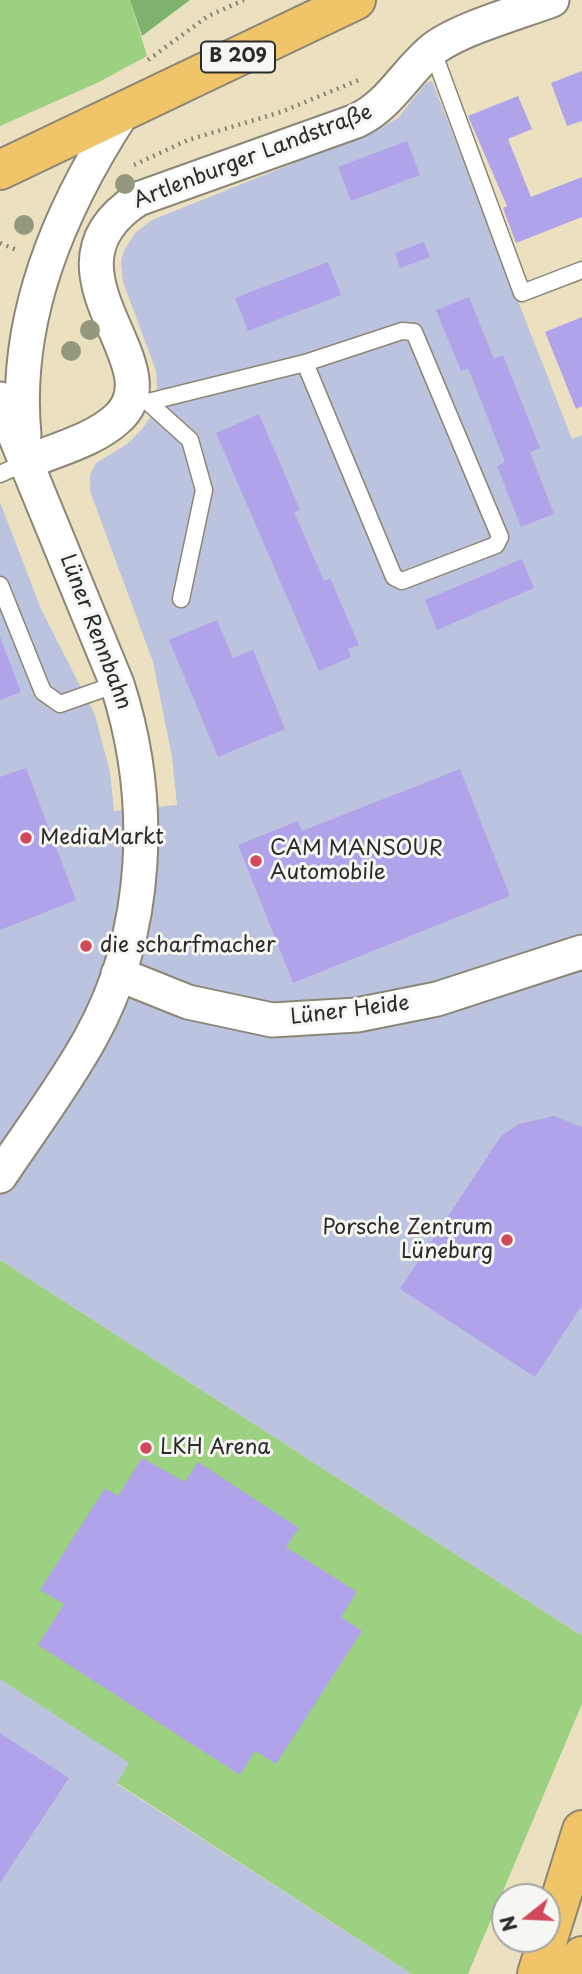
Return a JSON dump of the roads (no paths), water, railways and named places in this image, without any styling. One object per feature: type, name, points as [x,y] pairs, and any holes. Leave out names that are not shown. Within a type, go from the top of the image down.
[{"type":"main road","name":"B 209","points":[[0,170],[121,115],[356,0]]},
{"type":"main road","points":[[537,1974],[582,1830]]},
{"type":"main road","points":[[576,1974],[582,1956]]},
{"type":"street","name":"Artlenburger Landstraße","points":[[139,400],[132,384],[130,365],[99,289],[96,273],[100,243],[116,215],[138,199],[374,112],[392,96],[432,50],[453,38],[552,0]]},
{"type":"street","points":[[121,115],[72,196],[34,305],[22,373],[13,468],[108,426],[139,400]]},
{"type":"street","name":"Lüner Rennbahn","points":[[0,399],[13,468],[117,684],[130,723],[141,804],[140,886],[118,974],[91,1038],[0,1176]]},
{"type":"street","name":"Lüner Heide","points":[[118,974],[188,1002],[272,1020],[357,1015],[437,999],[582,952]]},
{"type":"lane","points":[[432,50],[522,293],[582,270]]},
{"type":"lane","points":[[139,400],[305,363],[402,331],[414,332],[500,537],[496,545],[402,581],[394,578],[305,363]]},
{"type":"lane","points":[[139,400],[190,440],[204,490],[181,599]]},
{"type":"lane","points":[[0,585],[43,692],[60,705],[117,684]]},
{"type":"place","name":"MediaMarkt","points":[[26,838]]},
{"type":"place","name":"CAM MANSOUR Automobile","points":[[256,861]]},
{"type":"place","name":"die scharfmacher","points":[[86,946]]},
{"type":"place","name":"Porsche Zentrum Lüneburg","points":[[507,1240]]},
{"type":"place","name":"LKH Arena","points":[[146,1448]]}]
